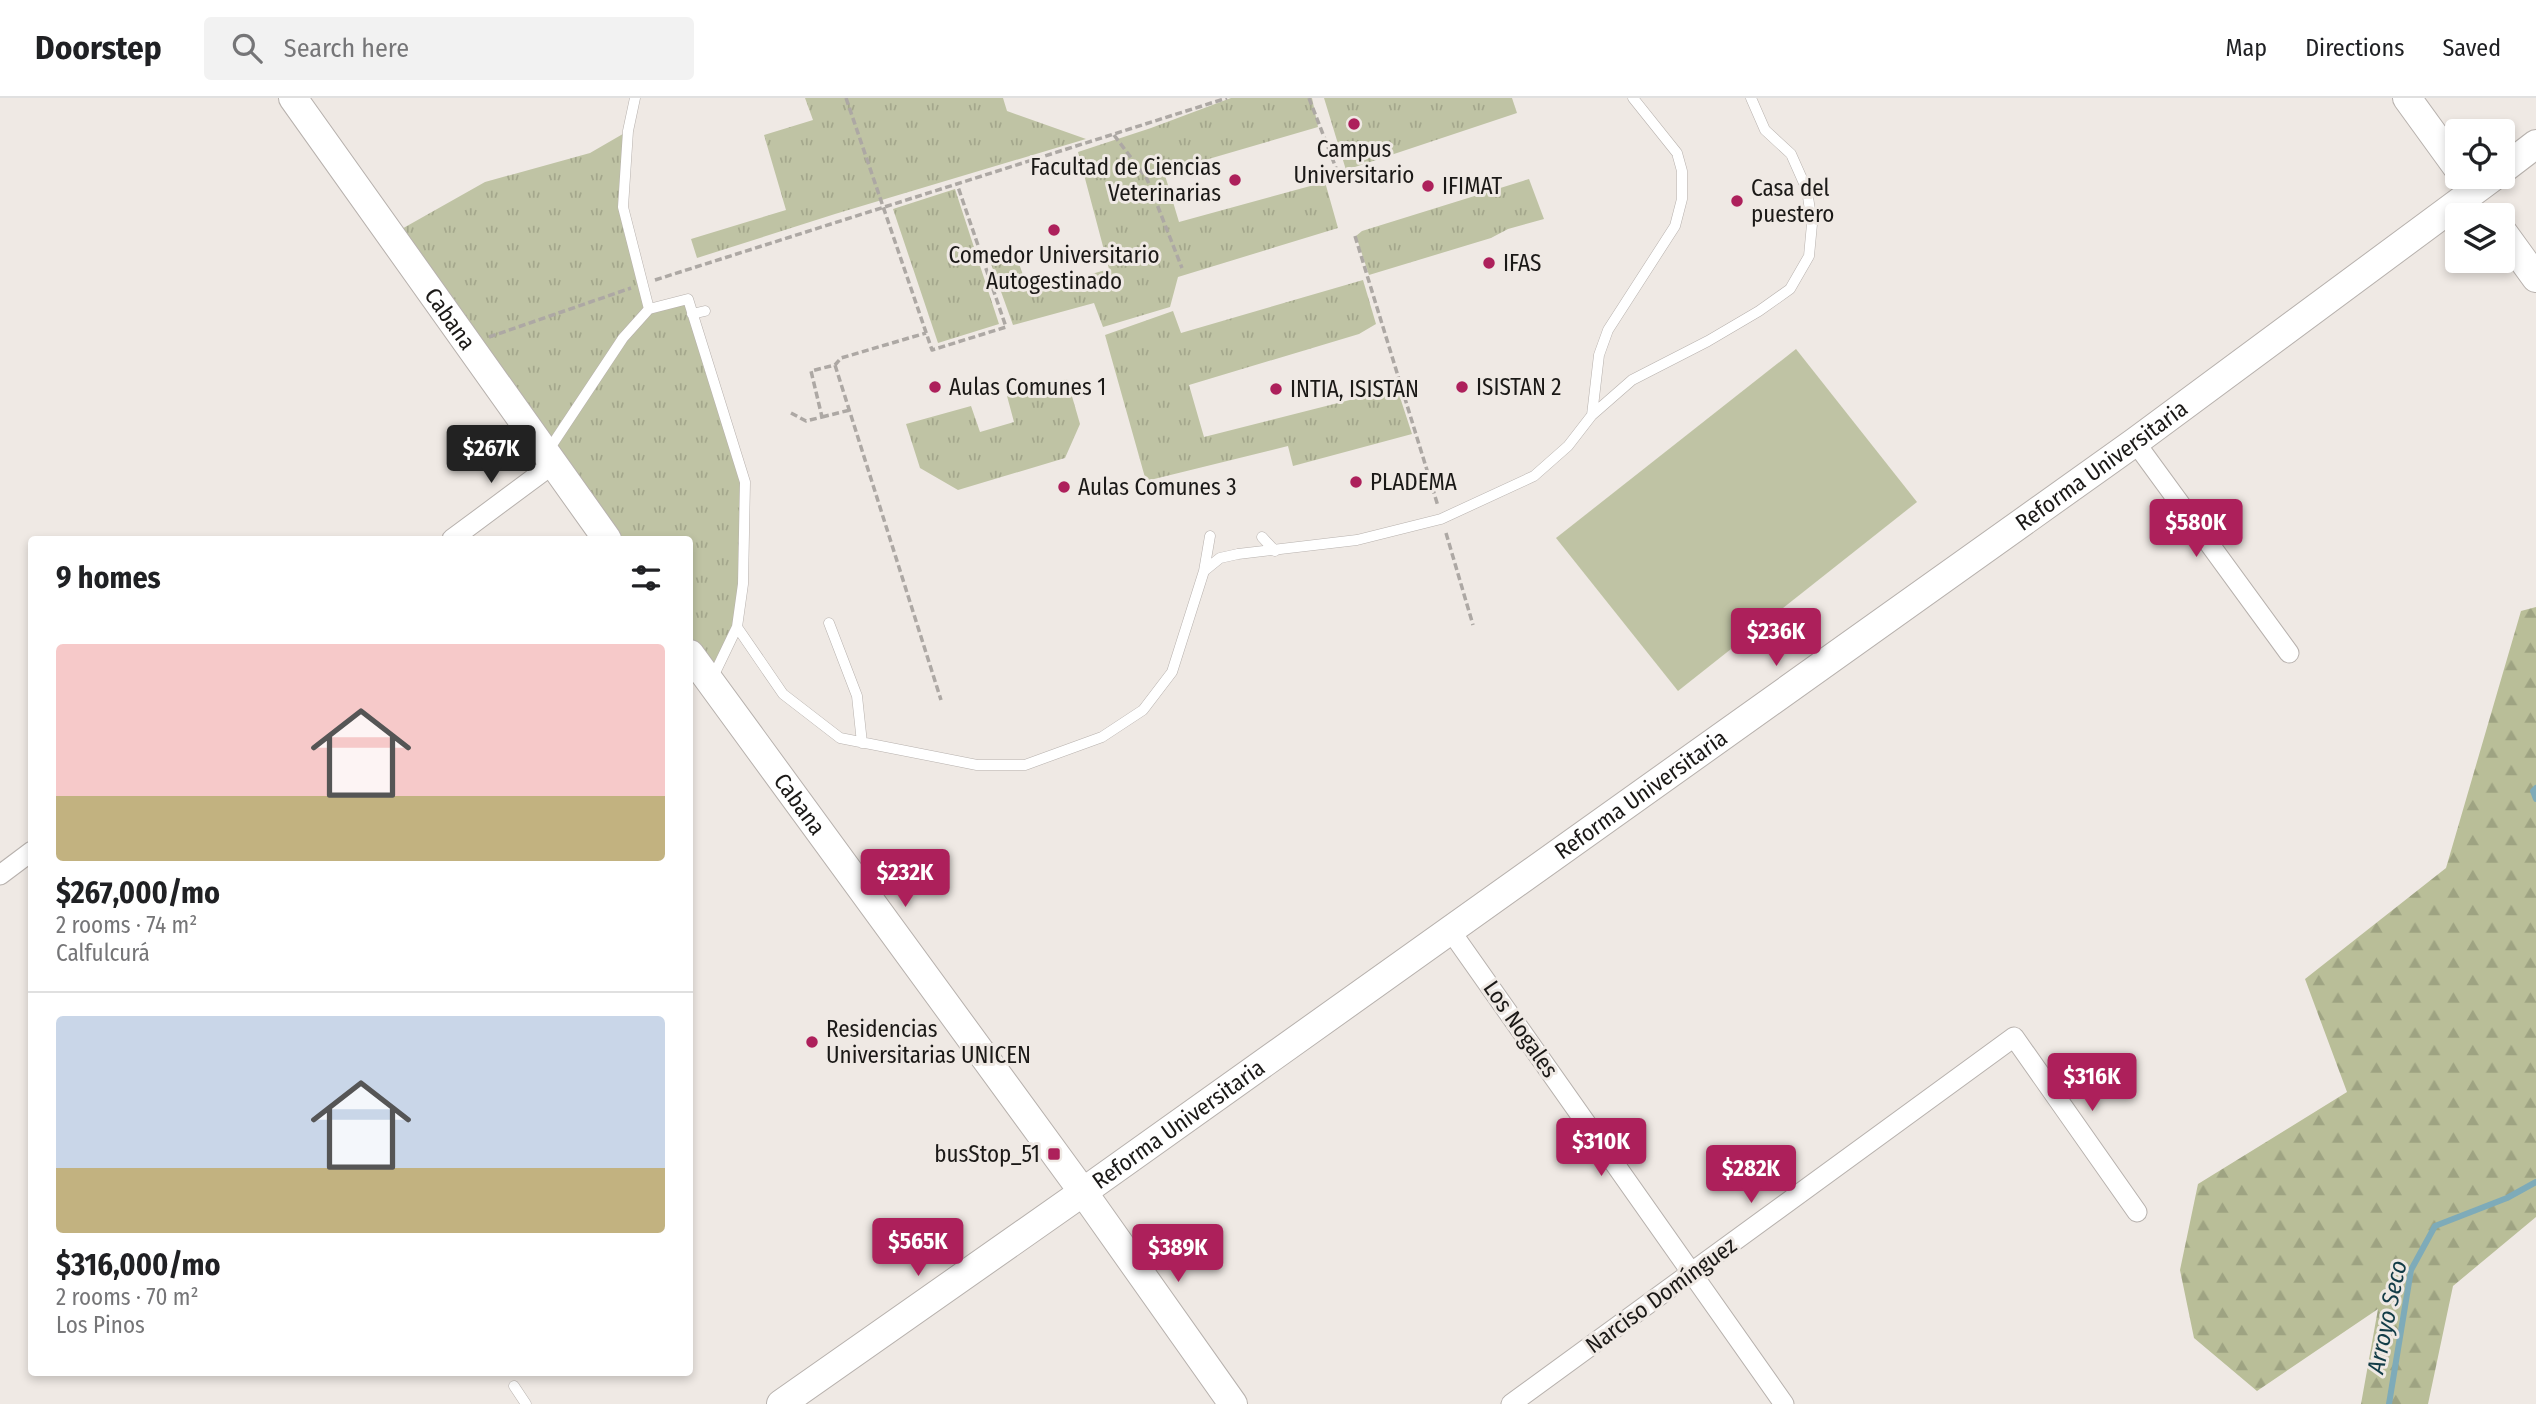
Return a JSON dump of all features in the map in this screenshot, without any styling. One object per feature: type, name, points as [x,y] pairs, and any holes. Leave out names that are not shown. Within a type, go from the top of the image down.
[{"type":"street","name":"Cabana","points":[[293,98],[605,536]]},
{"type":"street","points":[[2407,98],[2445,150]]},
{"type":"street","points":[[2515,160],[2536,144]]},
{"type":"street","name":"Reforma Universitaria","points":[[781,1404],[2136,442],[2467,189]]},
{"type":"street","points":[[2515,249],[2536,278]]},
{"type":"street","points":[[2136,442],[2289,653]]},
{"type":"street","points":[[456,536],[549,460]]},
{"type":"street","name":"Cabana","points":[[693,658],[1083,1192],[1233,1404]]},
{"type":"street","points":[[0,875],[28,854]]},
{"type":"street","name":"Los Nogales","points":[[1450,930],[1784,1404]]},
{"type":"street","name":"Narciso Domínguez","points":[[1511,1404],[2014,1037],[2137,1212]]},
{"type":"lane","points":[[635,98],[628,131],[623,207],[649,309]]},
{"type":"lane","points":[[1592,415],[1599,355],[1608,330],[1675,226],[1682,199],[1682,171],[1677,153],[1633,98]]},
{"type":"lane","points":[[1205,570],[1220,558],[1238,554],[1357,540],[1441,519],[1534,476],[1568,446],[1592,415],[1632,380],[1708,341],[1790,289],[1809,256],[1812,224],[1807,190],[1791,154],[1765,130],[1751,98]]},
{"type":"lane","points":[[549,460],[623,338],[649,309],[688,299],[734,429],[745,482],[743,584],[737,626],[710,683]]},
{"type":"lane","points":[[692,314],[705,311]]},
{"type":"lane","points":[[737,626],[783,694],[840,738],[977,765],[1025,765],[1102,737],[1143,710],[1172,673],[1205,570],[1210,536]]},
{"type":"lane","points":[[1262,537],[1275,551]]},
{"type":"lane","points":[[829,623],[857,696],[862,743]]},
{"type":"lane","points":[[514,1386],[526,1404]]},
{"type":"path","points":[[846,98],[932,350],[1006,327],[957,184]]},
{"type":"path","points":[[468,344],[694,266],[1227,98]]},
{"type":"path","points":[[1309,98],[1336,168]]},
{"type":"path","points":[[1114,135],[1147,179],[1182,268]]},
{"type":"path","points":[[1355,236],[1473,625]]},
{"type":"path","points":[[822,417],[811,371],[835,365],[841,358],[926,333]]},
{"type":"path","points":[[835,365],[941,700]]},
{"type":"path","points":[[791,413],[806,421],[850,410]]},
{"type":"green space","points":[[805,98],[1003,98],[1007,111],[1086,139],[697,258],[691,239],[786,210],[764,135],[813,120]]},
{"type":"green space","points":[[1231,98],[1312,98],[1318,127],[1164,172],[1179,222],[1325,182],[1338,228],[1178,277],[1170,307],[1103,327],[1094,303],[1013,325],[990,261],[1016,255],[1029,292],[1109,269],[1078,152]]},
{"type":"green space","points":[[1324,98],[1512,98],[1517,113],[1346,170]]},
{"type":"green space","points":[[628,131],[623,207],[649,309],[562,432],[649,310],[688,299],[745,482],[737,627],[710,683],[693,658],[693,536],[605,536],[391,235],[485,182],[590,153]]},
{"type":"green space","points":[[1529,179],[1544,219],[1369,275],[1356,236],[1362,231]]},
{"type":"green space","points":[[955,189],[999,324],[938,343],[893,209]]},
{"type":"green space","points":[[1363,280],[1376,324],[1359,334],[1189,385],[1204,437],[1397,388],[1412,434],[1293,466],[1288,446],[1146,481],[1105,335],[1173,311],[1181,333]]},
{"type":"green space","points":[[1796,349],[1917,502],[1678,691],[1556,538]]},
{"type":"green space","points":[[1067,379],[1080,424],[1065,458],[958,490],[920,468],[906,424],[971,406],[980,432],[1014,422],[1007,396]]},
{"type":"green space","points":[[2536,607],[2536,1217],[2453,1286],[2428,1404],[2361,1404],[2378,1309],[2257,1391],[2194,1338],[2180,1270],[2198,1184],[2347,1092],[2305,979],[2446,868],[2521,611]]},
{"type":"waterway","name":"Arroyo Seco","points":[[2536,788],[2533,791],[2536,799]]},
{"type":"waterway","name":"Arroyo Seco","points":[[2389,1404],[2411,1270],[2435,1226],[2507,1198],[2536,1182]]},
{"type":"place","name":"Campus Universitario","points":[[1354,124]]},
{"type":"place","name":"Facultad de Ciencias Veterinarias","points":[[1235,180]]},
{"type":"place","name":"IFIMAT","points":[[1428,186]]},
{"type":"place","name":"Casa del puestero","points":[[1737,201]]},
{"type":"place","name":"Comedor Universitario Autogestinado","points":[[1054,230]]},
{"type":"place","name":"IFAS","points":[[1489,263]]},
{"type":"place","name":"Aulas Comunes 1","points":[[935,387]]},
{"type":"place","name":"ISISTAN 2","points":[[1462,387]]},
{"type":"place","name":"INTIA, ISISTAN","points":[[1276,389]]},
{"type":"place","name":"PLADEMA","points":[[1356,482]]},
{"type":"place","name":"Aulas Comunes 3","points":[[1064,487]]},
{"type":"place","name":"Residencias Universitarias UNICEN","points":[[812,1042]]},
{"type":"place","name":"busStop_51","points":[[1054,1154]]}]
